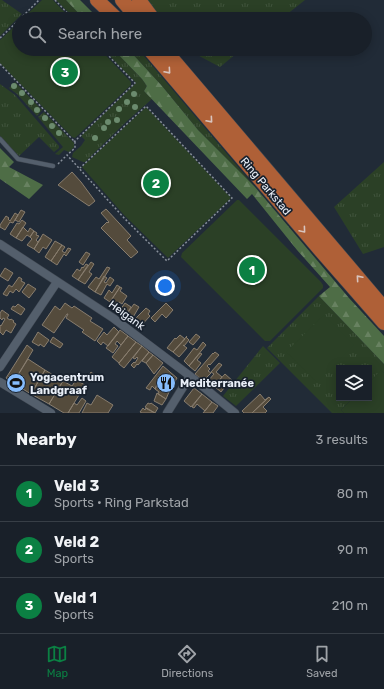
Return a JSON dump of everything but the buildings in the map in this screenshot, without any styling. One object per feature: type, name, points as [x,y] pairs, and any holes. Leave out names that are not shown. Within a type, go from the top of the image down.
[{"type":"highway","points":[[96,0],[109,12]]},
{"type":"highway","points":[[108,0],[118,12]]},
{"type":"highway","points":[[122,0],[132,12]]},
{"type":"highway","points":[[139,0],[148,12]]},
{"type":"highway","name":"Ring Parkstad","points":[[158,56],[316,246],[384,323]]},
{"type":"highway","name":"Ring Parkstad","points":[[160,56],[192,83],[384,308]]},
{"type":"highway","points":[[177,56],[192,83]]},
{"type":"street","name":"Heigank","points":[[0,244],[113,318],[190,376],[235,413]]},
{"type":"street","points":[[0,367],[57,282]]},
{"type":"street","points":[[167,413],[190,376]]},
{"type":"street","points":[[0,382],[52,413]]},
{"type":"lane","points":[[0,140],[18,159],[53,166]]},
{"type":"path","points":[[26,12],[39,0]]},
{"type":"path","points":[[55,0],[66,12]]},
{"type":"path","points":[[0,38],[12,26]]},
{"type":"path","points":[[74,142],[135,83],[109,56]]},
{"type":"path","points":[[0,64],[76,144],[75,148],[56,166],[53,166]]},
{"type":"path","points":[[67,155],[125,219],[167,261],[232,198],[146,106],[80,168]]},
{"type":"green space","points":[[0,0],[2,0],[19,12],[12,12],[12,24],[0,36]]},
{"type":"green space","points":[[42,0],[53,0],[64,12],[29,12]]},
{"type":"green space","points":[[56,0],[66,0],[77,12],[68,12]]},
{"type":"green space","points":[[66,0],[80,0],[92,12],[77,12]]},
{"type":"green space","points":[[147,0],[305,0],[290,12],[155,12]]},
{"type":"green space","points":[[12,29],[12,56],[107,56],[131,82],[131,85],[75,138],[72,137],[0,63],[0,40]]},
{"type":"green space","points":[[110,56],[120,56],[142,79],[147,86],[144,91],[152,99],[85,162],[72,157],[73,153],[85,140],[81,136],[136,83]]},
{"type":"green space","points":[[120,56],[134,56],[162,86],[198,130],[255,187],[349,298],[384,336],[384,364],[319,296],[330,287],[297,250],[252,194],[247,199],[144,91],[147,86]]},
{"type":"green space","points":[[134,56],[144,56],[255,187],[198,130],[162,86]]},
{"type":"green space","points":[[199,56],[233,56],[220,67]]},
{"type":"green space","points":[[15,82],[42,110],[37,116],[17,94],[9,88]]},
{"type":"green space","points":[[0,84],[15,95],[59,146],[59,148],[54,152],[39,137],[19,156],[0,136]]},
{"type":"green space","points":[[146,107],[231,198],[168,258],[124,215],[82,167]]},
{"type":"green space","points":[[44,112],[74,143],[74,147],[69,152],[64,150],[59,155],[55,154],[63,147],[38,117]]},
{"type":"green space","points":[[0,148],[14,162],[9,167],[43,185],[29,199],[0,179]]},
{"type":"green space","points":[[384,162],[384,247],[363,254],[334,207]]},
{"type":"green space","points":[[237,200],[239,200],[323,285],[323,288],[270,341],[265,341],[181,257],[182,253]]},
{"type":"green space","points":[[319,296],[384,364],[384,373],[381,371],[372,380],[372,365],[336,365],[336,401],[350,401],[341,410],[344,413],[332,413],[267,348]]},
{"type":"green space","points":[[324,315],[354,345],[317,382],[286,352]]},
{"type":"green space","points":[[263,346],[280,363],[236,406],[223,396]]},
{"type":"green space","points":[[381,370],[384,373],[384,413],[344,413],[341,410],[350,401],[372,401],[372,380]]},
{"type":"place","name":"Veld 1","points":[[65,72]]},
{"type":"place","name":"Veld 2","points":[[156,183]]},
{"type":"place","name":"Veld 3","points":[[252,270]]},
{"type":"place","name":"Yogacentrum Landgraaf","points":[[16,383]]},
{"type":"place","name":"Mediterranée","points":[[166,383]]}]
